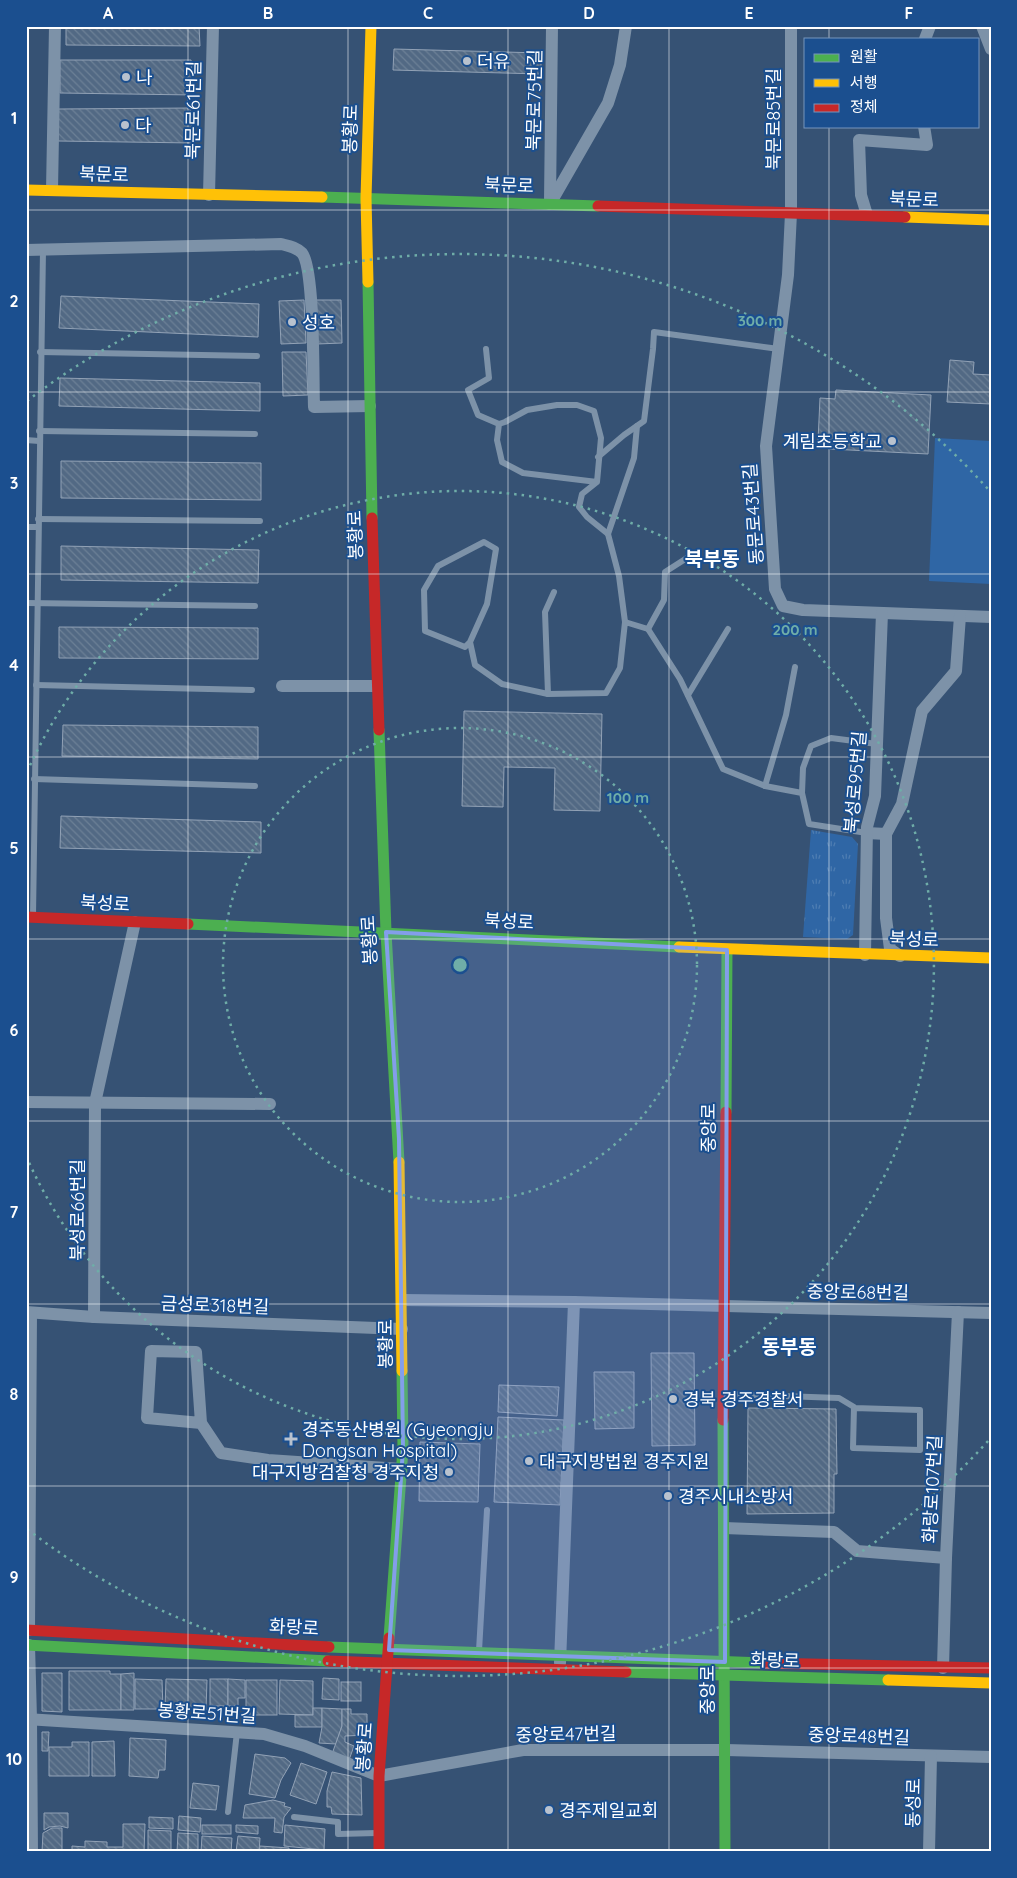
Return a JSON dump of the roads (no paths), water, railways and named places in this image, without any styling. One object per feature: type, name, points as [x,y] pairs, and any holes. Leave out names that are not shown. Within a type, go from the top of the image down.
[{"type":"street","points":[[52,190],[55,26]]},
{"type":"street","name":"북문로61번길","points":[[209,195],[213,26]]},
{"type":"street","name":"봉황로","points":[[370,26],[366,198],[370,406],[377,686],[386,932],[399,1139],[403,1449],[379,1776],[379,1852]]},
{"type":"street","name":"북문로75번길","points":[[550,204],[552,26]]},
{"type":"street","points":[[550,204],[608,103],[620,66],[626,26]]},
{"type":"street","name":"북문로85번길","points":[[791,26],[791,213]]},
{"type":"street","points":[[925,38],[930,26]]},
{"type":"street","points":[[982,26],[991,49]]},
{"type":"street","points":[[867,215],[861,195],[859,140],[927,145],[924,128]]},
{"type":"street","name":"북문로","points":[[26,190],[366,198],[991,220]]},
{"type":"street","name":"동문로43번길","points":[[791,213],[788,276],[766,446],[775,589],[783,606],[803,610],[991,617]]},
{"type":"street","points":[[26,250],[281,244],[295,248],[303,255],[310,277],[314,407],[370,406]]},
{"type":"street","name":"북성로95번길","points":[[865,954],[867,827],[875,796],[882,613]]},
{"type":"street","points":[[900,956],[890,949],[886,918],[886,834],[902,804],[922,711],[956,671],[960,616]]},
{"type":"street","points":[[282,686],[377,686]]},
{"type":"street","points":[[867,833],[886,834]]},
{"type":"street","name":"북성로","points":[[29,917],[386,932],[727,950],[991,958]]},
{"type":"street","name":"북성로66번길","points":[[94,1317],[95,1103],[136,922]]},
{"type":"street","name":"중앙로","points":[[725,1852],[723,1394],[727,950]]},
{"type":"street","points":[[26,1102],[270,1104]]},
{"type":"street","points":[[402,1300],[724,1306]]},
{"type":"street","points":[[559,1670],[574,1302]]},
{"type":"street","name":"중앙로68번길","points":[[724,1306],[991,1313]]},
{"type":"street","name":"화랑로107번길","points":[[943,1668],[946,1558],[958,1312]]},
{"type":"street","points":[[29,1313],[27,1645],[32,1852]]},
{"type":"street","name":"금성로318번길","points":[[29,1313],[402,1329]]},
{"type":"street","points":[[201,1423],[147,1418],[151,1351],[196,1352],[201,1423],[222,1453],[268,1460],[401,1469]]},
{"type":"street","points":[[724,1528],[834,1532],[857,1551],[946,1558]]},
{"type":"street","name":"화랑로","points":[[27,1630],[388,1650],[725,1662],[991,1668]]},
{"type":"street","name":"화랑로","points":[[27,1645],[388,1664],[724,1676],[991,1682]]},
{"type":"street","name":"봉황로51번길","points":[[29,1719],[264,1734],[305,1746],[379,1776]]},
{"type":"street","name":"중앙로47번길","points":[[379,1776],[523,1750],[726,1750]]},
{"type":"street","name":"중앙로48번길","points":[[726,1750],[991,1757]]},
{"type":"street","name":"동성로","points":[[929,1852],[931,1756]]},
{"type":"lane","points":[[29,917],[36,685],[43,250]]},
{"type":"lane","points":[[598,457],[644,421],[654,332],[779,349]]},
{"type":"lane","points":[[486,349],[489,378],[468,390],[478,415],[499,424],[527,410],[557,405],[578,404],[594,411],[601,438],[597,482],[582,494],[579,507],[587,517],[608,534]]},
{"type":"lane","points":[[40,352],[256,356]]},
{"type":"lane","points":[[499,424],[497,440],[502,462],[523,473],[597,482]]},
{"type":"lane","points":[[470,642],[465,646],[425,631],[424,590],[438,566],[484,542],[496,549],[487,604],[470,642],[475,665],[502,684],[548,694],[606,693],[620,668],[625,622],[619,576],[608,534],[634,458],[637,426]]},
{"type":"lane","points":[[39,430],[255,434]]},
{"type":"lane","points":[[26,440],[39,440]]},
{"type":"lane","points":[[38,519],[260,521]]},
{"type":"lane","points":[[26,527],[38,527]]},
{"type":"lane","points":[[648,629],[664,600],[665,572],[690,556]]},
{"type":"lane","points":[[548,694],[545,612],[554,592]]},
{"type":"lane","points":[[26,603],[255,606]]},
{"type":"lane","points":[[625,622],[648,629],[680,679],[723,769],[765,786],[802,793]]},
{"type":"lane","points":[[688,695],[728,629]]},
{"type":"lane","points":[[765,786],[786,715],[795,666]]},
{"type":"lane","points":[[36,685],[252,690]]},
{"type":"lane","points":[[867,833],[809,824],[802,793],[803,768],[811,746],[832,738],[877,744]]},
{"type":"lane","points":[[34,779],[255,786]]},
{"type":"lane","points":[[723,1394],[839,1398],[854,1408],[920,1410],[920,1450],[853,1448],[854,1408]]},
{"type":"lane","points":[[479,1652],[487,1510]]},
{"type":"lane","points":[[228,1812],[237,1732]]},
{"type":"lane","points":[[294,1816],[338,1822],[338,1834],[379,1833]]},
{"type":"place","name":"더유","points":[[467,61]]},
{"type":"place","name":"나","points":[[126,77]]},
{"type":"place","name":"다","points":[[125,125]]},
{"type":"place","name":"성호","points":[[292,322]]},
{"type":"place","name":"계림초등학교","points":[[892,441]]},
{"type":"place","name":"경북 경주경찰서","points":[[673,1399]]},
{"type":"place","name":"경주동산병원 (Gyeongju Dongsan Hospital)","points":[[291,1439]]},
{"type":"place","name":"대구지방법원 경주지원","points":[[529,1461]]},
{"type":"place","name":"대구지방검찰청 경주지청","points":[[449,1472]]},
{"type":"place","name":"경주시내소방서","points":[[668,1496]]},
{"type":"place","name":"경주제일교회","points":[[549,1810]]},
{"type":"district","name":"북부동","points":[[712,558]]},
{"type":"district","name":"동부동","points":[[789,1346]]}]
